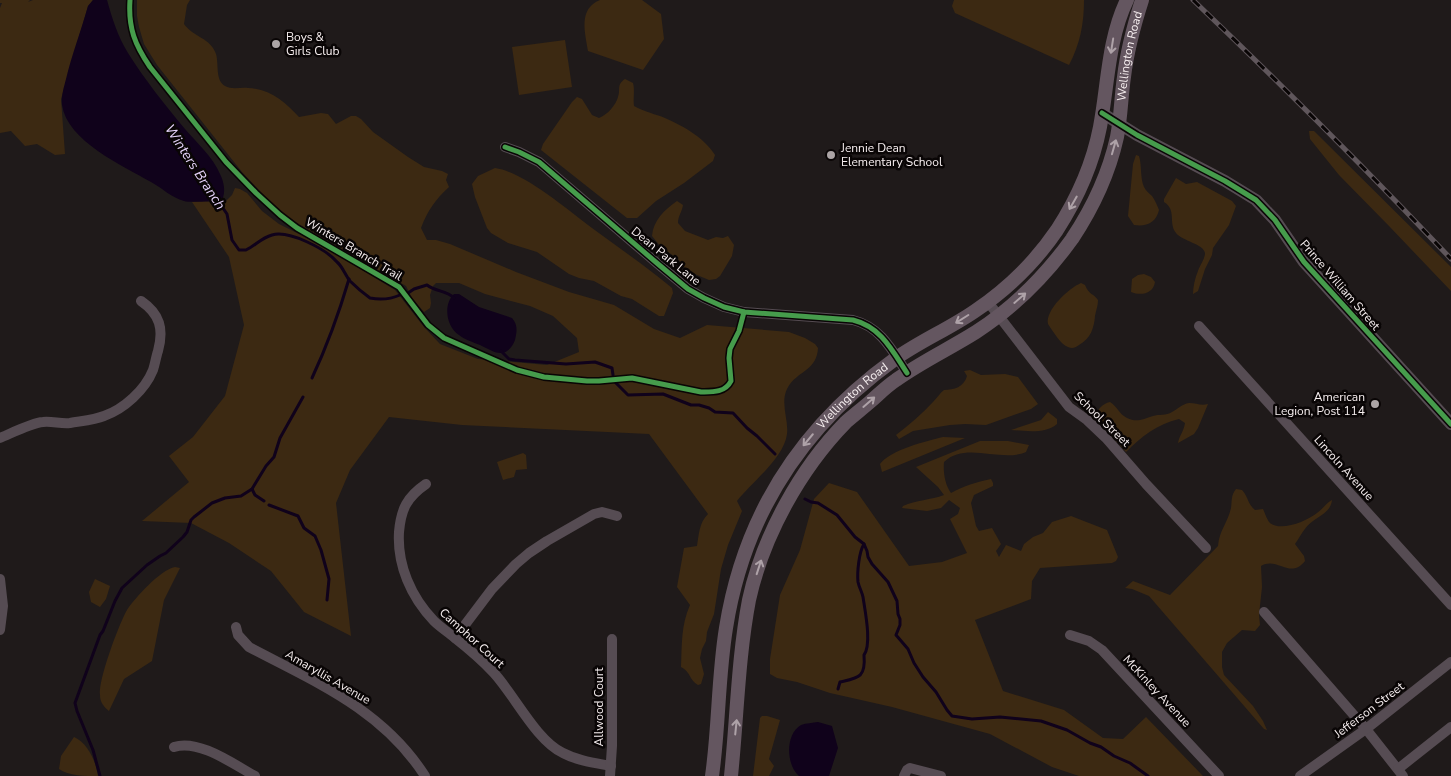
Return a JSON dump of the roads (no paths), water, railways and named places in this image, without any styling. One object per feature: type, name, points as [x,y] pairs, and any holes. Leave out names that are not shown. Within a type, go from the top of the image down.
[{"type":"main road","name":"Wellington Road","points":[[712,776],[726,630],[732,594],[749,541],[771,495],[786,468],[800,449],[833,412],[875,374],[897,358],[965,318],[988,302],[1039,254],[1058,229],[1080,189],[1097,141],[1116,26],[1127,0]]},
{"type":"main road","name":"Wellington Road","points":[[731,776],[743,641],[750,600],[769,538],[789,498],[819,454],[847,422],[888,386],[978,331],[999,315],[1033,286],[1063,251],[1083,222],[1102,182],[1115,144],[1130,43],[1142,0]]},
{"type":"street","name":"Prince William Street","points":[[1102,113],[1256,200],[1275,220],[1304,262],[1451,424]]},
{"type":"street","name":"Dean Park Lane","points":[[505,148],[519,152],[539,162],[688,289],[704,298],[724,307],[744,312],[859,321],[878,332],[907,373]]},
{"type":"street","points":[[0,438],[43,422],[68,423],[104,416],[117,410],[132,398],[144,385],[153,370],[160,343],[161,330],[159,322],[149,306],[142,301]]},
{"type":"street","name":"School Street","points":[[988,302],[1069,407],[1087,420],[1106,438],[1206,548]]},
{"type":"street","name":"Lincoln Avenue","points":[[1199,326],[1451,605]]},
{"type":"street","name":"Camphor Court","points":[[426,484],[408,498],[402,514],[399,538],[403,567],[408,583],[416,598],[435,623],[456,638],[495,674],[546,740],[558,750],[610,771]]},
{"type":"street","points":[[456,638],[504,574],[528,553],[589,516],[602,512],[617,516]]},
{"type":"street","points":[[0,578],[3,606],[0,630]]},
{"type":"street","points":[[1264,612],[1401,772],[1451,727]]},
{"type":"street","name":"Amaryllis Avenue","points":[[236,627],[238,635],[249,647],[344,698],[364,711],[396,739],[421,775]]},
{"type":"street","name":"McKinley Avenue","points":[[1070,634],[1089,641],[1102,650],[1219,776]]},
{"type":"street","name":"Allwood Court","points":[[610,771],[612,639]]},
{"type":"street","name":"Jefferson Street","points":[[1300,776],[1366,729],[1451,662]]},
{"type":"street","points":[[174,747],[204,748],[255,776]]},
{"type":"street","points":[[904,776],[910,768],[941,776]]},
{"type":"water","points":[[93,0],[107,0],[124,47],[148,83],[213,162],[223,184],[224,194],[222,200],[191,202],[175,198],[155,184],[98,151],[74,130],[66,118],[62,105],[64,88],[88,6]]},
{"type":"water","points":[[454,294],[459,294],[479,307],[512,318],[516,326],[516,334],[509,350],[502,353],[494,352],[464,338],[451,327],[447,309]]},
{"type":"water","points":[[818,722],[832,726],[838,748],[829,776],[799,776],[792,765],[790,757],[789,750],[792,735],[801,725]]},
{"type":"waterway","name":"Winters Branch","points":[[216,198],[227,214],[232,240],[239,250],[246,250],[272,235],[288,235],[316,246],[332,257],[341,266],[350,281],[370,298],[385,299],[400,295]]},
{"type":"waterway","points":[[312,378],[323,354],[349,279]]},
{"type":"waterway","name":"Winters Branch","points":[[408,293],[427,285],[454,298]]},
{"type":"waterway","name":"Winters Branch","points":[[501,351],[509,359],[515,360],[566,364],[595,362],[612,368],[613,375]]},
{"type":"waterway","name":"Winters Branch","points":[[615,382],[628,395],[663,394],[691,405],[709,408],[715,412],[733,413],[775,454]]},
{"type":"waterway","points":[[100,776],[93,750],[75,703],[100,635],[115,601],[122,588],[147,565],[166,553],[183,537],[194,517],[212,503],[225,498],[241,496],[252,489],[274,457],[280,438],[303,397]]},
{"type":"waterway","points":[[252,489],[255,495],[264,501]]},
{"type":"waterway","name":"Winters Branch","points":[[805,499],[818,503],[837,515],[855,537],[864,544],[872,564],[888,582],[897,601],[900,625],[896,635],[908,649],[923,677],[952,716],[972,719],[1000,717],[1041,721],[1067,730],[1101,747],[1114,756],[1130,763],[1148,776]]},
{"type":"waterway","points":[[269,505],[298,516],[304,528],[315,536],[329,579],[327,600]]},
{"type":"waterway","points":[[838,689],[840,682],[856,678],[862,673],[864,668],[864,655],[868,643],[867,627],[863,597],[858,584],[858,568],[864,544]]},
{"type":"railway","points":[[1193,0],[1324,128],[1451,259]]},
{"type":"place","name":"Boys & Girls Club","points":[[276,44]]},
{"type":"place","name":"Jennie Dean Elementary School","points":[[831,155]]},
{"type":"place","name":"American Legion, Post 114","points":[[1375,404]]}]
